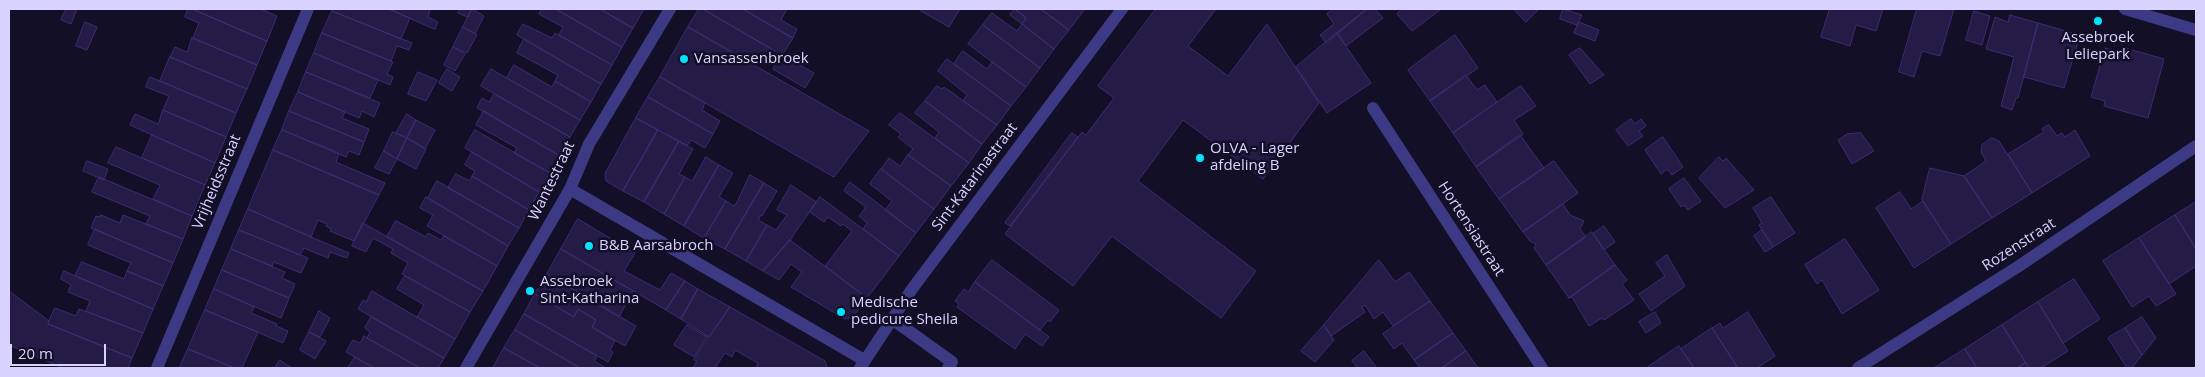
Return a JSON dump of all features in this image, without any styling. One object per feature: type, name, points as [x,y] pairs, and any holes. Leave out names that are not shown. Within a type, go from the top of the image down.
[{"type":"street","name":"Vrijheidsstraat","points":[[157,368],[308,9]]},
{"type":"street","name":"Wantestraat","points":[[466,368],[570,189],[588,144],[670,9]]},
{"type":"street","name":"Sint-Katarinastraat","points":[[862,364],[892,319],[1122,9]]},
{"type":"street","points":[[2125,9],[2196,30]]},
{"type":"street","name":"Hortensiastraat","points":[[1373,108],[1542,368]]},
{"type":"street","name":"Rozenstraat","points":[[1858,368],[2019,266],[2196,146]]},
{"type":"street","points":[[570,189],[862,364]]},
{"type":"street","points":[[892,319],[952,362],[948,368]]},
{"type":"building","points":[[66,9],[77,9],[71,24],[61,20]]},
{"type":"building","points":[[188,9],[192,9],[267,41],[257,65],[193,38],[199,23],[185,17]]},
{"type":"building","points":[[192,9],[260,9],[277,16],[267,41]]},
{"type":"building","points":[[333,9],[389,9],[410,18],[401,39],[332,11]]},
{"type":"building","points":[[389,9],[430,9],[428,17],[438,22],[435,29]]},
{"type":"building","points":[[460,9],[472,9],[468,17],[458,13]]},
{"type":"building","points":[[472,9],[484,16],[475,34],[463,27]]},
{"type":"building","points":[[542,9],[556,9],[622,47],[612,65],[559,35],[563,27],[539,14]]},
{"type":"building","points":[[556,9],[600,9],[633,28],[622,47]]},
{"type":"building","points":[[600,9],[644,9],[633,28]]},
{"type":"building","points":[[699,9],[703,9],[772,49],[767,59],[763,57],[760,62],[754,58],[751,63],[688,27]]},
{"type":"building","points":[[703,9],[743,9],[793,38],[782,55]]},
{"type":"building","points":[[743,9],[787,9],[781,20],[797,29],[793,38]]},
{"type":"building","points":[[922,9],[960,9],[949,27],[921,11]]},
{"type":"building","points":[[1015,9],[1026,18],[1022,24],[1010,15]]},
{"type":"building","points":[[1015,9],[1041,9],[1069,30],[1054,49],[1022,24],[1026,18]]},
{"type":"building","points":[[1041,9],[1081,9],[1084,10],[1069,30]]},
{"type":"building","points":[[1156,9],[1216,9],[1188,46],[1228,76],[1267,24],[1319,103],[1263,179],[1183,120],[1138,181],[1256,271],[1221,318],[1112,236],[1073,286],[1005,234],[1082,132],[1086,135],[1114,98],[1098,86]]},
{"type":"building","points":[[1333,9],[1367,9],[1326,43],[1320,35],[1334,24],[1327,14]]},
{"type":"building","points":[[1367,9],[1375,9],[1383,18],[1346,46],[1337,33]]},
{"type":"building","points":[[1403,9],[1441,9],[1412,31],[1397,14]]},
{"type":"building","points":[[1514,9],[1536,9],[1538,10],[1526,22]]},
{"type":"building","points":[[1563,9],[1582,15],[1577,25],[1560,19]]},
{"type":"building","points":[[1830,9],[1883,9],[1876,31],[1856,25],[1850,46],[1821,37]]},
{"type":"building","points":[[1917,9],[1954,9],[1940,56],[1922,51],[1914,77],[1899,72]]},
{"type":"building","points":[[332,11],[412,43],[409,50],[397,46],[391,61],[322,33]]},
{"type":"building","points":[[1974,11],[1990,16],[1982,45],[1966,40]]},
{"type":"building","points":[[992,13],[1017,31],[1022,24],[1054,49],[1040,68],[983,25]]},
{"type":"building","points":[[2010,15],[2038,23],[2018,98],[2016,98],[2012,110],[2001,106],[2014,57],[1986,49],[1995,17],[2008,22]]},
{"type":"building","points":[[85,22],[97,27],[87,50],[76,46]]},
{"type":"building","points":[[1579,22],[1599,30],[1595,41],[1574,33]]},
{"type":"building","points":[[2038,23],[2080,35],[2064,88],[2024,77]]},
{"type":"building","points":[[523,24],[552,38],[555,33],[612,65],[601,84],[517,35]]},
{"type":"building","points":[[983,25],[1040,68],[1026,87],[968,44]]},
{"type":"building","points":[[463,27],[477,35],[467,53],[453,47]]},
{"type":"building","points":[[688,27],[869,131],[834,177],[660,77]]},
{"type":"building","points":[[322,33],[393,62],[387,74],[393,77],[390,85],[314,53]]},
{"type":"building","points":[[1337,33],[1371,83],[1327,113],[1296,67]]},
{"type":"building","points":[[1455,35],[1478,68],[1430,101],[1408,70]]},
{"type":"building","points":[[192,38],[257,65],[247,89],[170,57],[175,47],[187,52]]},
{"type":"building","points":[[524,39],[601,84],[591,102],[555,81],[558,75],[517,53]]},
{"type":"building","points":[[453,47],[465,54],[455,71],[444,65]]},
{"type":"building","points":[[2122,47],[2164,59],[2148,118],[2104,106],[2105,101],[2091,97],[2105,48],[2120,52]]},
{"type":"building","points":[[1580,48],[1604,75],[1590,84],[1569,55]]},
{"type":"building","points":[[963,51],[987,69],[992,62],[1026,87],[1011,106],[954,64]]},
{"type":"building","points":[[314,53],[378,80],[370,98],[306,72]]},
{"type":"building","points":[[782,55],[814,73],[805,88],[773,69]]},
{"type":"building","points":[[170,57],[247,89],[236,113],[160,81]]},
{"type":"building","points":[[947,59],[1011,106],[997,125],[963,101],[967,95],[938,71]]},
{"type":"building","points":[[514,65],[552,87],[555,81],[591,102],[580,120],[507,78]]},
{"type":"building","points":[[447,69],[460,77],[452,91],[439,83]]},
{"type":"building","points":[[491,69],[580,120],[570,137],[481,86]]},
{"type":"building","points":[[306,72],[380,103],[374,117],[362,111],[359,118],[298,92]]},
{"type":"building","points":[[418,72],[437,80],[426,101],[408,94]]},
{"type":"building","points":[[1466,75],[1477,90],[1485,85],[1497,102],[1453,133],[1430,101]]},
{"type":"building","points":[[150,77],[236,113],[226,137],[163,110],[169,96],[146,87]]},
{"type":"building","points":[[660,77],[705,103],[702,110],[720,121],[713,134],[648,97]]},
{"type":"building","points":[[937,86],[942,89],[944,87],[997,125],[982,144],[925,101]]},
{"type":"building","points":[[1521,86],[1536,106],[1514,120],[1523,134],[1476,167],[1453,133]]},
{"type":"building","points":[[298,92],[345,112],[342,118],[369,129],[364,142],[289,111]]},
{"type":"building","points":[[494,94],[570,137],[560,156],[477,108],[482,98],[489,102]]},
{"type":"building","points":[[648,97],[713,134],[705,148],[691,140],[687,146],[636,118]]},
{"type":"building","points":[[925,101],[982,144],[969,163],[935,138],[939,132],[915,113]]},
{"type":"building","points":[[163,110],[226,137],[215,163],[130,125],[135,114],[158,124]]},
{"type":"building","points":[[289,111],[364,142],[359,155],[349,151],[346,157],[282,130]]},
{"type":"building","points":[[484,111],[560,156],[550,173],[514,153],[517,148],[476,125]]},
{"type":"building","points":[[900,113],[969,163],[951,186],[908,155],[913,149],[898,137],[901,134],[889,125]]},
{"type":"building","points":[[407,114],[416,120],[407,138],[396,133]]},
{"type":"building","points":[[636,118],[658,130],[623,191],[606,181],[605,174]]},
{"type":"building","points":[[1631,119],[1635,124],[1641,119],[1646,126],[1639,131],[1643,136],[1628,146],[1616,130]]},
{"type":"building","points":[[416,120],[435,130],[425,149],[407,138]]},
{"type":"building","points":[[2049,125],[2057,136],[2062,133],[2065,137],[2075,130],[2090,156],[2032,193],[2008,154],[2044,132],[2042,129]]},
{"type":"building","points":[[282,130],[339,153],[336,162],[385,183],[379,195],[273,150]]},
{"type":"building","points":[[475,130],[550,173],[539,192],[465,148]]},
{"type":"building","points":[[658,130],[679,141],[644,202],[623,191]]},
{"type":"building","points":[[393,132],[407,138],[397,159],[384,151]]},
{"type":"building","points":[[1072,133],[1078,137],[1010,226],[1005,223]]},
{"type":"building","points":[[1861,133],[1874,151],[1852,164],[1838,140],[1847,134]]},
{"type":"building","points":[[152,135],[215,163],[205,185],[142,158]]},
{"type":"building","points":[[1520,135],[1544,168],[1499,199],[1476,167]]},
{"type":"building","points":[[1663,137],[1683,167],[1672,175],[1667,169],[1661,174],[1645,150]]},
{"type":"building","points":[[407,138],[426,149],[416,169],[397,159]]},
{"type":"building","points":[[1992,138],[1999,141],[2032,193],[1992,218],[1964,176],[1986,161],[1981,152],[1982,145]]},
{"type":"building","points":[[679,141],[693,149],[679,174],[685,177],[664,214],[644,202]]},
{"type":"building","points":[[116,147],[205,185],[192,216],[153,199],[160,185],[108,163]]},
{"type":"building","points":[[273,150],[379,195],[354,241],[330,231],[331,229],[326,226],[327,224],[318,220],[311,237],[248,209]]},
{"type":"building","points":[[384,151],[397,159],[389,174],[375,168]]},
{"type":"building","points":[[472,152],[539,192],[529,210],[472,176],[475,171],[465,165]]},
{"type":"building","points":[[908,155],[951,186],[934,209],[881,169],[889,158],[900,166]]},
{"type":"building","points":[[706,157],[719,165],[684,226],[664,214],[685,177],[692,181]]},
{"type":"building","points":[[1719,157],[1723,161],[1726,158],[1754,190],[1725,208],[1699,178]]},
{"type":"building","points":[[87,161],[108,169],[104,180],[83,171]]},
{"type":"building","points":[[1554,161],[1578,193],[1523,232],[1499,199]]},
{"type":"building","points":[[719,165],[733,173],[719,197],[726,201],[704,238],[684,226]]},
{"type":"building","points":[[1930,168],[1964,176],[1992,218],[1951,244],[1922,200]]},
{"type":"building","points":[[881,169],[934,209],[916,233],[885,210],[892,201],[870,184]]},
{"type":"building","points":[[456,174],[470,181],[472,176],[529,210],[519,228],[448,188]]},
{"type":"building","points":[[750,175],[764,183],[725,249],[704,238],[726,201],[734,206],[737,202]]},
{"type":"building","points":[[99,177],[192,216],[183,239],[146,224],[150,216],[92,192]]},
{"type":"building","points":[[1684,178],[1701,201],[1688,210],[1684,205],[1681,207],[1669,189]]},
{"type":"building","points":[[437,181],[519,228],[508,246],[428,198]]},
{"type":"building","points":[[850,182],[916,233],[899,256],[863,229],[867,223],[859,216],[866,207],[844,191]]},
{"type":"building","points":[[764,183],[777,191],[758,220],[767,225],[746,261],[725,249]]},
{"type":"building","points":[[791,185],[816,202],[790,240],[763,271],[746,261],[767,225],[776,230],[787,215],[777,210]]},
{"type":"building","points":[[1900,192],[1911,209],[1923,201],[1951,244],[1914,268],[1876,208]]},
{"type":"building","points":[[426,197],[508,246],[497,266],[427,226],[433,215],[420,208]]},
{"type":"building","points":[[820,197],[899,256],[867,298],[825,266],[852,231],[843,224],[841,226],[828,217],[824,222],[810,212]]},
{"type":"building","points":[[1771,197],[1795,233],[1773,247],[1759,225],[1762,223],[1753,208]]},
{"type":"building","points":[[2196,202],[2196,249],[2175,215]]},
{"type":"building","points":[[1563,204],[1570,215],[1584,221],[1580,229],[1586,237],[1546,265],[1534,248],[1536,244],[1530,241],[1523,232]]},
{"type":"building","points":[[248,209],[349,253],[347,258],[330,252],[328,258],[304,248],[300,255],[239,230]]},
{"type":"building","points":[[101,215],[120,223],[123,215],[183,239],[173,263],[91,228],[96,216],[100,217]]},
{"type":"building","points":[[2175,215],[2196,249],[2196,266],[2169,284],[2139,238]]},
{"type":"building","points":[[578,219],[635,253],[624,271],[660,290],[671,273],[685,281],[666,310],[561,249]]},
{"type":"building","points":[[396,221],[426,237],[428,233],[441,240],[444,236],[497,266],[483,291],[387,237]]},
{"type":"building","points":[[363,223],[483,291],[470,312],[402,274],[408,263],[391,253],[393,249],[373,238],[366,252],[352,246]]},
{"type":"building","points":[[1604,226],[1615,242],[1604,250],[1593,234]]},
{"type":"building","points":[[95,229],[173,263],[163,286],[127,271],[131,263],[88,245]]},
{"type":"building","points":[[239,230],[308,258],[301,273],[274,262],[272,266],[231,249]]},
{"type":"building","points":[[1762,230],[1773,247],[1765,252],[1754,236]]},
{"type":"building","points":[[1592,232],[1615,265],[1569,298],[1546,265]]},
{"type":"building","points":[[2139,238],[2176,294],[2156,306],[2149,296],[2132,307],[2103,261]]},
{"type":"building","points":[[1845,239],[1879,290],[1842,314],[1822,280],[1817,284],[1805,265]]},
{"type":"building","points":[[790,240],[867,298],[853,317],[845,319],[791,287],[802,272],[791,264],[779,280],[763,271]]},
{"type":"building","points":[[231,249],[285,272],[282,278],[295,284],[289,298],[222,270]]},
{"type":"building","points":[[561,249],[633,291],[619,317],[547,274]]},
{"type":"building","points":[[1667,255],[1685,286],[1651,311],[1639,294],[1665,276],[1656,263]]},
{"type":"building","points":[[992,260],[1059,310],[1050,322],[1048,320],[1040,330],[975,282]]},
{"type":"building","points":[[1379,260],[1395,282],[1409,272],[1430,301],[1393,326],[1383,312],[1374,319],[1365,305],[1362,307],[1365,312],[1331,336],[1324,325]]},
{"type":"building","points":[[82,262],[124,279],[127,271],[163,286],[153,309],[75,276]]},
{"type":"building","points":[[1615,265],[1627,280],[1622,284],[1634,300],[1604,320],[1602,318],[1589,326],[1572,297],[1569,298]]},
{"type":"building","points":[[222,270],[289,298],[281,318],[214,289]]},
{"type":"building","points":[[64,271],[153,309],[143,333],[86,311],[90,301],[68,292],[71,285],[61,279]]},
{"type":"building","points":[[547,274],[636,326],[625,346],[592,327],[596,320],[578,309],[574,317],[535,294]]},
{"type":"building","points":[[405,276],[470,312],[455,339],[417,317],[424,305],[397,289]]},
{"type":"building","points":[[2074,279],[2100,319],[2063,343],[2038,302]]},
{"type":"building","points":[[685,281],[698,289],[681,319],[666,310]]},
{"type":"building","points":[[975,282],[1049,337],[1042,346],[1025,334],[1015,349],[957,307],[959,304],[955,301],[964,289],[968,292]]},
{"type":"building","points":[[214,289],[254,307],[251,313],[288,331],[283,343],[205,310]]},
{"type":"building","points":[[698,289],[730,307],[709,337],[681,319]]},
{"type":"building","points":[[9,291],[49,321],[48,324],[132,358],[128,368],[63,368],[9,345]]},
{"type":"building","points":[[372,291],[455,339],[444,358],[358,309],[363,300],[366,302]]},
{"type":"building","points":[[535,294],[574,317],[578,309],[596,320],[592,327],[615,341],[610,350],[613,352],[608,362],[524,314]]},
{"type":"building","points":[[1430,301],[1453,333],[1414,360],[1402,343],[1394,349],[1383,334]]},
{"type":"building","points":[[2038,302],[2068,351],[2041,368],[2029,368],[2002,325]]},
{"type":"building","points":[[730,307],[825,361],[827,368],[756,368],[758,363],[735,350],[732,357],[725,353],[715,368],[693,368],[697,361],[694,360]]},
{"type":"building","points":[[55,308],[76,316],[79,309],[143,333],[132,358],[48,324]]},
{"type":"building","points":[[205,310],[258,332],[242,368],[235,368],[188,349]]},
{"type":"building","points":[[319,311],[330,318],[320,337],[309,332]]},
{"type":"building","points":[[1655,312],[1661,323],[1646,333],[1639,322]]},
{"type":"building","points":[[1748,312],[1775,356],[1757,368],[1738,368],[1712,328],[1720,323],[1723,328]]},
{"type":"building","points":[[524,314],[597,356],[594,361],[604,367],[580,368],[515,330]]},
{"type":"building","points":[[371,317],[444,358],[438,368],[420,368],[367,338],[370,332],[365,328]]},
{"type":"building","points":[[2142,317],[2156,338],[2142,355],[2125,328]]},
{"type":"building","points":[[687,325],[707,337],[694,357],[674,345]]},
{"type":"building","points":[[1324,325],[1334,340],[1315,362],[1301,351]]},
{"type":"building","points":[[2002,325],[2026,363],[2017,368],[1977,368],[1965,349]]},
{"type":"building","points":[[1712,328],[1738,368],[1694,368],[1681,349]]},
{"type":"building","points":[[2125,328],[2142,355],[2132,368],[2127,368],[2108,338]]},
{"type":"building","points":[[515,330],[580,368],[540,368],[504,348]]},
{"type":"building","points":[[309,332],[326,341],[315,359],[300,350]]},
{"type":"building","points":[[1453,333],[1466,351],[1442,368],[1420,368],[1414,360]]},
{"type":"building","points":[[364,336],[420,368],[374,368],[346,352],[353,340],[360,343]]},
{"type":"building","points":[[1679,346],[1694,368],[1648,367]]},
{"type":"building","points":[[504,348],[540,368],[493,368]]},
{"type":"building","points":[[188,349],[230,366],[229,368],[180,367]]},
{"type":"building","points":[[1965,349],[1977,368],[1934,368]]},
{"type":"building","points":[[1364,351],[1377,368],[1358,368],[1352,361]]},
{"type":"building","points":[[1466,351],[1478,368],[1442,368]]},
{"type":"building","points":[[355,357],[374,368],[348,368]]},
{"type":"building","points":[[280,360],[287,365],[292,368],[275,368]]},
{"type":"building","points":[[2026,363],[2029,368],[2017,368]]},
{"type":"place","name":"Assebroek Leliepark","points":[[2098,21]]},
{"type":"place","name":"Vansassenbroek","points":[[684,59]]},
{"type":"place","name":"OLVA - Lager afdeling B","points":[[1200,158]]},
{"type":"place","name":"B&B Aarsabroch","points":[[589,246]]},
{"type":"place","name":"Assebroek Sint-Katharina","points":[[530,291]]},
{"type":"place","name":"Medische pedicure Sheila","points":[[841,312]]}]
